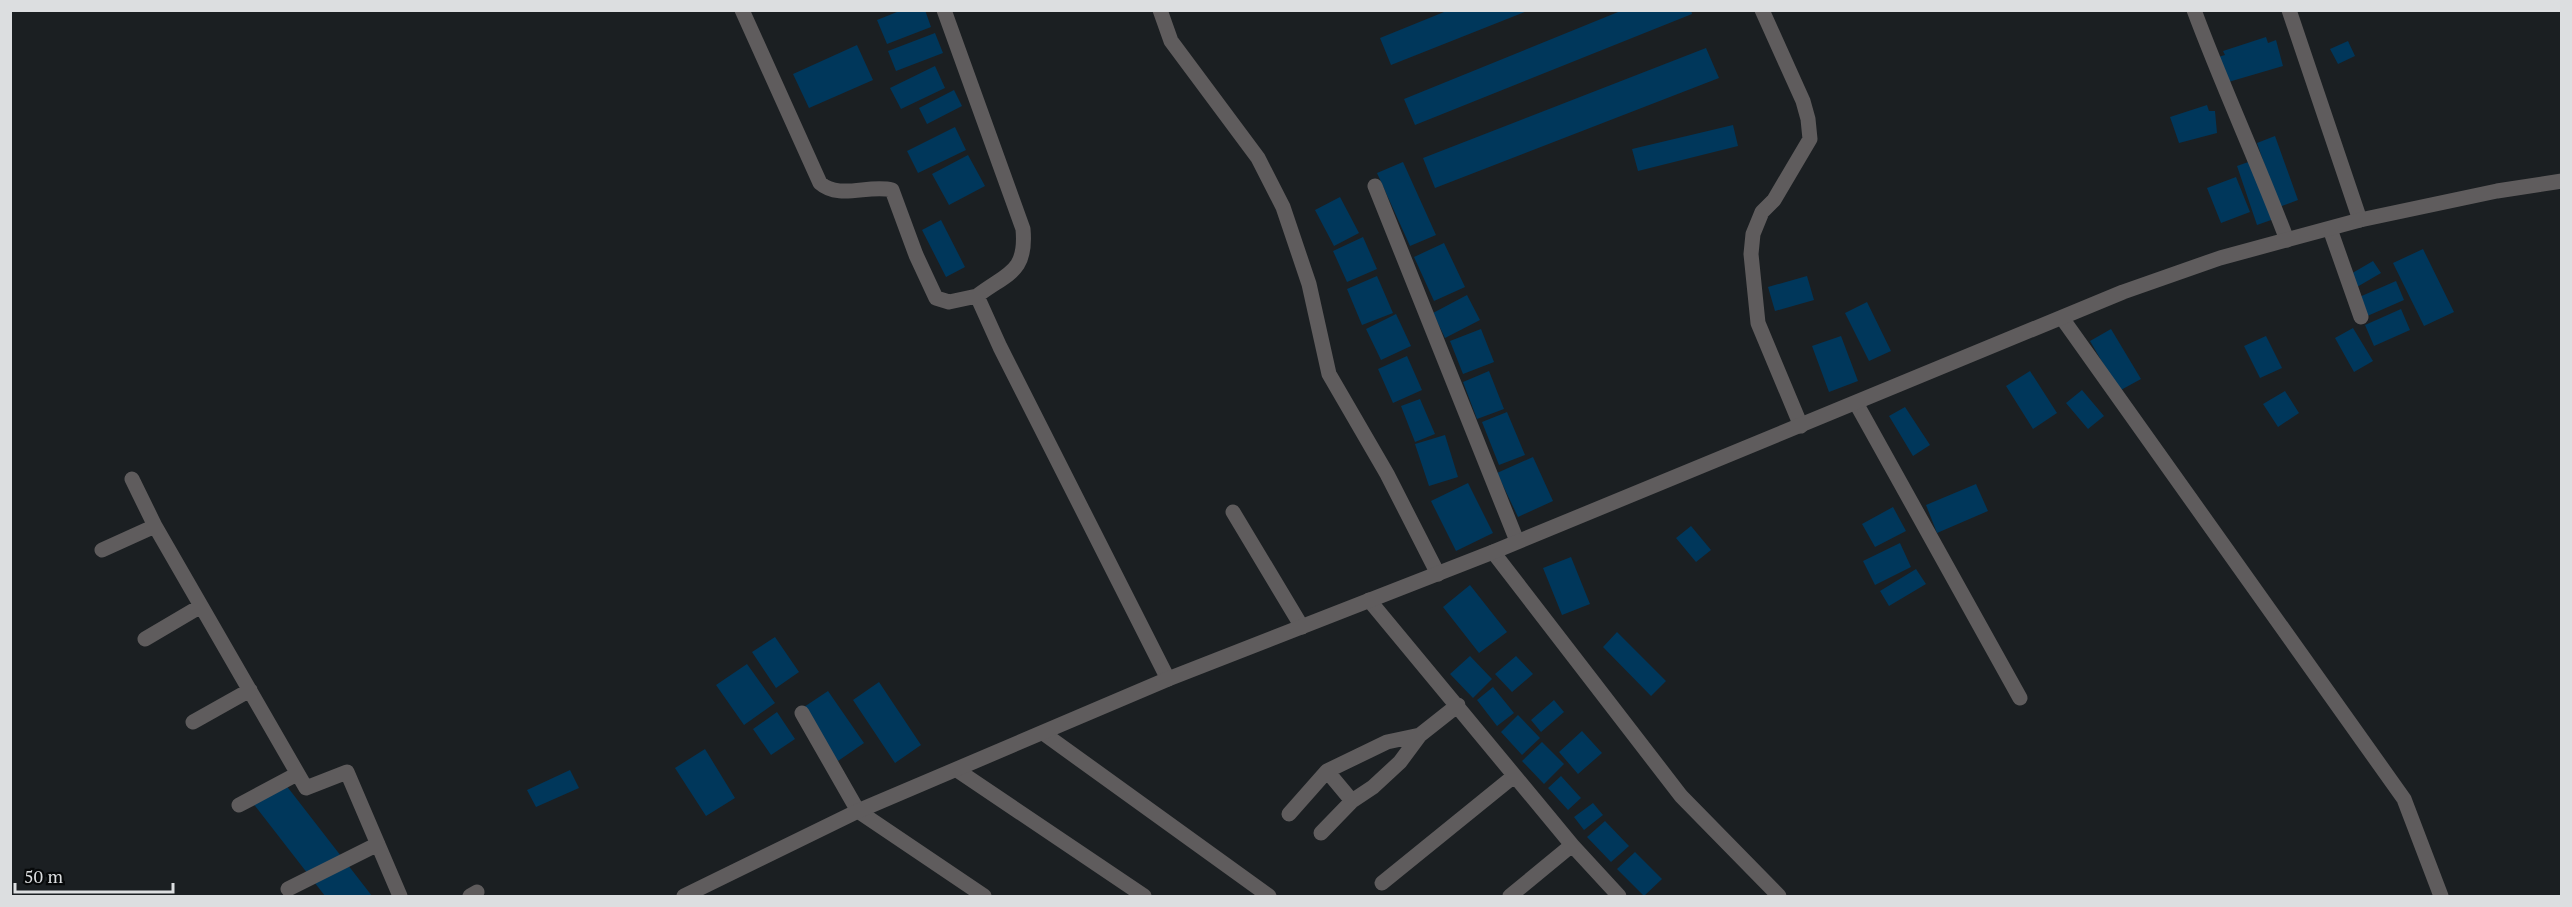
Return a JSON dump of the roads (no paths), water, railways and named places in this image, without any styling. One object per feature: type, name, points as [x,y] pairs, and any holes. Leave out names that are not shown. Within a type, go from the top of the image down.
[{"type":"street","points":[[742,10],[820,183],[828,190],[837,191],[892,190],[916,255],[936,298],[949,302],[977,296],[1017,267],[1023,257],[1023,229],[944,10]]},
{"type":"street","points":[[1160,10],[1171,41],[1258,158],[1283,207],[1309,284],[1329,374],[1382,465],[1438,574]]},
{"type":"street","points":[[1762,10],[1803,101],[1810,139],[1774,200],[1762,212],[1753,234],[1751,254],[1758,323],[1801,426]]},
{"type":"street","points":[[2194,10],[2225,93],[2254,154],[2287,240]]},
{"type":"street","points":[[2289,10],[2360,220]]},
{"type":"street","points":[[684,897],[858,811],[1168,679],[1493,552],[2123,292],[2220,258],[2360,220],[2497,191],[2562,181]]},
{"type":"street","points":[[1375,186],[1517,541]]},
{"type":"street","points":[[2330,229],[2361,317]]},
{"type":"street","points":[[977,296],[1000,347],[1168,679]]},
{"type":"street","points":[[2062,318],[2404,799],[2441,897]]},
{"type":"street","points":[[1856,403],[2020,698]]},
{"type":"street","points":[[132,480],[155,526],[306,788],[347,772],[400,897]]},
{"type":"street","points":[[1233,512],[1302,627]]},
{"type":"street","points":[[102,550],[155,526]]},
{"type":"street","points":[[1493,552],[1681,796],[1779,897]]},
{"type":"street","points":[[1369,600],[1572,845],[1619,897]]},
{"type":"street","points":[[146,639],[201,606]]},
{"type":"street","points":[[193,722],[250,690]]},
{"type":"street","points":[[1321,833],[1352,801],[1373,787],[1393,768],[1420,735],[1458,705]]},
{"type":"street","points":[[802,713],[858,811],[984,897]]},
{"type":"street","points":[[1043,733],[1269,897]]},
{"type":"street","points":[[1289,814],[1327,771],[1387,742],[1420,735]]},
{"type":"street","points":[[957,770],[1144,897]]},
{"type":"street","points":[[1327,771],[1352,801]]},
{"type":"street","points":[[239,805],[297,774]]},
{"type":"street","points":[[1382,883],[1514,776]]},
{"type":"street","points":[[288,889],[378,844]]},
{"type":"street","points":[[1510,897],[1572,845]]}]
